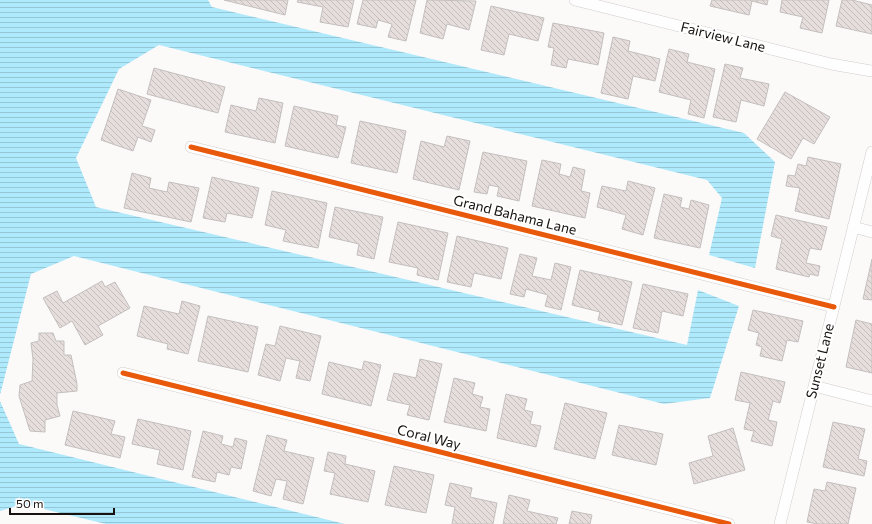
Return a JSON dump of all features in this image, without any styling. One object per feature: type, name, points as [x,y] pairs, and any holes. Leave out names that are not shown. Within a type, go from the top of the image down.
[{"type":"street","name":"Fairview Lane","points":[[575,0],[832,64],[872,71]]},
{"type":"street","name":"Grand Bahama Lane","points":[[191,148],[834,307]]},
{"type":"street","name":"Sunset Lane","points":[[780,524],[872,152]]},
{"type":"street","points":[[853,227],[872,232]]},
{"type":"street","name":"Coral Way","points":[[123,373],[730,524]]},
{"type":"street","points":[[814,386],[872,401]]},
{"type":"water","points":[[0,0],[208,0],[212,7],[744,133],[775,162],[755,268],[709,255],[722,198],[707,180],[159,45],[119,69],[76,158],[96,207],[687,345],[698,290],[739,306],[710,398],[664,404],[74,256],[31,274],[0,395]]},
{"type":"water","points":[[0,401],[19,444],[345,524],[106,524],[23,504],[0,511]]},
{"type":"building","points":[[224,0],[288,0],[285,15]]},
{"type":"building","points":[[298,0],[354,0],[348,27],[320,22],[323,7],[297,2]]},
{"type":"building","points":[[363,0],[416,0],[406,41],[388,37],[392,24],[378,20],[376,28],[357,24]]},
{"type":"building","points":[[427,0],[476,1],[469,30],[447,24],[443,39],[420,33]]},
{"type":"building","points":[[712,0],[768,0],[767,5],[752,1],[749,15],[710,6]]},
{"type":"building","points":[[782,0],[829,0],[822,33],[800,28],[803,17],[780,12]]},
{"type":"building","points":[[842,0],[852,0],[872,5],[872,34],[836,26]]},
{"type":"building","points":[[491,6],[544,18],[538,41],[509,34],[504,55],[481,50]]},
{"type":"building","points":[[553,23],[604,33],[598,65],[568,59],[566,68],[551,65],[554,48],[548,47]]},
{"type":"building","points":[[613,37],[630,41],[628,51],[660,59],[655,81],[633,76],[628,99],[601,93]]},
{"type":"building","points":[[669,49],[689,54],[687,62],[715,69],[704,118],[688,114],[691,100],[659,92]]},
{"type":"building","points":[[725,64],[743,68],[740,78],[769,84],[764,106],[741,100],[736,122],[713,117]]},
{"type":"building","points":[[154,68],[225,87],[218,113],[147,94]]},
{"type":"building","points":[[118,89],[151,100],[142,126],[155,130],[151,142],[138,137],[133,151],[101,140]]},
{"type":"building","points":[[785,92],[830,117],[814,144],[803,138],[791,159],[757,139]]},
{"type":"building","points":[[259,98],[283,103],[275,143],[225,132],[231,105],[256,111]]},
{"type":"building","points":[[294,106],[338,116],[336,125],[346,127],[338,158],[285,146]]},
{"type":"building","points":[[360,121],[406,131],[397,173],[351,163]]},
{"type":"building","points":[[447,136],[470,141],[459,190],[413,179],[421,141],[444,147]]},
{"type":"building","points":[[483,152],[527,161],[519,201],[497,196],[499,187],[489,185],[487,194],[474,192]]},
{"type":"building","points":[[808,157],[841,164],[829,219],[795,211],[800,188],[786,186],[788,175],[795,176],[798,164],[806,166]]},
{"type":"building","points":[[542,160],[561,164],[559,174],[570,177],[573,167],[585,170],[581,191],[590,193],[585,218],[532,206]]},
{"type":"building","points":[[132,173],[151,178],[149,188],[167,192],[169,182],[199,188],[191,222],[124,208]]},
{"type":"building","points":[[212,177],[259,188],[252,218],[227,213],[225,222],[203,218]]},
{"type":"building","points":[[628,181],[655,188],[643,235],[622,229],[626,215],[597,207],[602,186],[626,191]]},
{"type":"building","points":[[272,191],[327,203],[318,248],[283,241],[286,230],[265,225]]},
{"type":"building","points":[[664,194],[682,198],[680,207],[689,209],[691,200],[709,205],[700,248],[654,238]]},
{"type":"building","points":[[335,207],[383,217],[374,259],[357,255],[359,244],[329,237]]},
{"type":"building","points":[[776,215],[827,227],[821,250],[810,248],[806,263],[820,266],[818,276],[810,274],[809,277],[776,269],[782,239],[771,236]]},
{"type":"building","points":[[398,222],[448,233],[438,280],[417,275],[418,268],[389,262]]},
{"type":"building","points":[[457,236],[508,248],[501,279],[474,273],[471,287],[447,282]]},
{"type":"building","points":[[520,254],[537,258],[532,276],[551,280],[555,263],[571,267],[561,310],[545,306],[548,295],[526,289],[524,297],[510,294]]},
{"type":"building","points":[[872,259],[872,300],[863,299]]},
{"type":"building","points":[[580,270],[632,282],[622,325],[598,320],[600,312],[572,305]]},
{"type":"building","points":[[102,281],[105,287],[115,282],[130,308],[98,326],[103,335],[85,345],[72,321],[60,328],[43,298],[57,291],[63,303]]},
{"type":"building","points":[[643,284],[688,294],[683,316],[662,311],[658,333],[633,328]]},
{"type":"building","points":[[182,301],[200,306],[188,354],[167,349],[168,344],[137,336],[144,306],[179,314]]},
{"type":"building","points":[[753,310],[803,321],[798,342],[787,340],[782,361],[760,356],[762,347],[756,345],[759,333],[748,330]]},
{"type":"building","points":[[208,316],[258,327],[248,372],[198,361]]},
{"type":"building","points":[[856,320],[872,324],[872,373],[846,367]]},
{"type":"building","points":[[280,326],[321,336],[310,381],[296,378],[300,361],[286,358],[280,381],[258,375],[266,344],[275,346]]},
{"type":"building","points":[[39,333],[53,333],[56,341],[64,341],[64,355],[71,355],[77,384],[77,391],[57,393],[57,405],[60,416],[45,420],[45,432],[30,431],[19,396],[20,385],[32,381],[33,359],[31,343],[39,341]]},
{"type":"building","points":[[420,359],[442,364],[429,420],[407,415],[410,405],[387,400],[394,373],[416,378]]},
{"type":"building","points":[[364,361],[381,365],[371,406],[322,394],[329,362],[362,370]]},
{"type":"building","points":[[741,372],[785,382],[780,403],[773,401],[768,420],[777,422],[772,446],[751,441],[754,431],[744,429],[750,403],[735,400]]},
{"type":"building","points":[[454,378],[475,383],[472,394],[483,397],[480,407],[490,409],[486,431],[444,422]]},
{"type":"building","points":[[506,394],[527,399],[524,410],[533,412],[530,424],[541,426],[536,447],[497,438]]},
{"type":"building","points":[[565,403],[607,413],[595,459],[554,449]]},
{"type":"building","points":[[73,411],[115,421],[111,434],[125,437],[120,458],[65,445]]},
{"type":"building","points":[[138,419],[191,431],[183,470],[157,464],[160,450],[132,444]]},
{"type":"building","points":[[833,422],[865,429],[858,459],[867,461],[864,476],[823,467]]},
{"type":"building","points":[[619,425],[663,434],[656,465],[612,455]]},
{"type":"building","points":[[733,428],[745,470],[694,484],[689,463],[713,456],[708,436]]},
{"type":"building","points":[[203,431],[223,436],[221,444],[233,447],[235,438],[247,441],[241,469],[231,467],[229,475],[217,472],[215,482],[192,477]]},
{"type":"building","points":[[267,435],[287,440],[284,451],[314,458],[303,504],[283,499],[287,481],[276,479],[271,496],[253,491]]},
{"type":"building","points":[[328,452],[346,456],[345,464],[375,471],[368,502],[330,494],[335,473],[324,471]]},
{"type":"building","points":[[394,466],[434,475],[426,513],[385,505]]},
{"type":"building","points":[[827,482],[856,488],[848,524],[818,524],[807,522],[814,489],[825,491]]},
{"type":"building","points":[[450,483],[472,488],[470,497],[497,503],[493,524],[452,524],[455,507],[445,505]]},
{"type":"building","points":[[509,495],[530,500],[527,511],[558,518],[556,524],[503,524]]},
{"type":"building","points":[[572,511],[592,515],[590,524],[569,524]]},
{"type":"cycle path","points":[[191,147],[834,307]]},
{"type":"cycle path","points":[[123,373],[729,524]]}]
